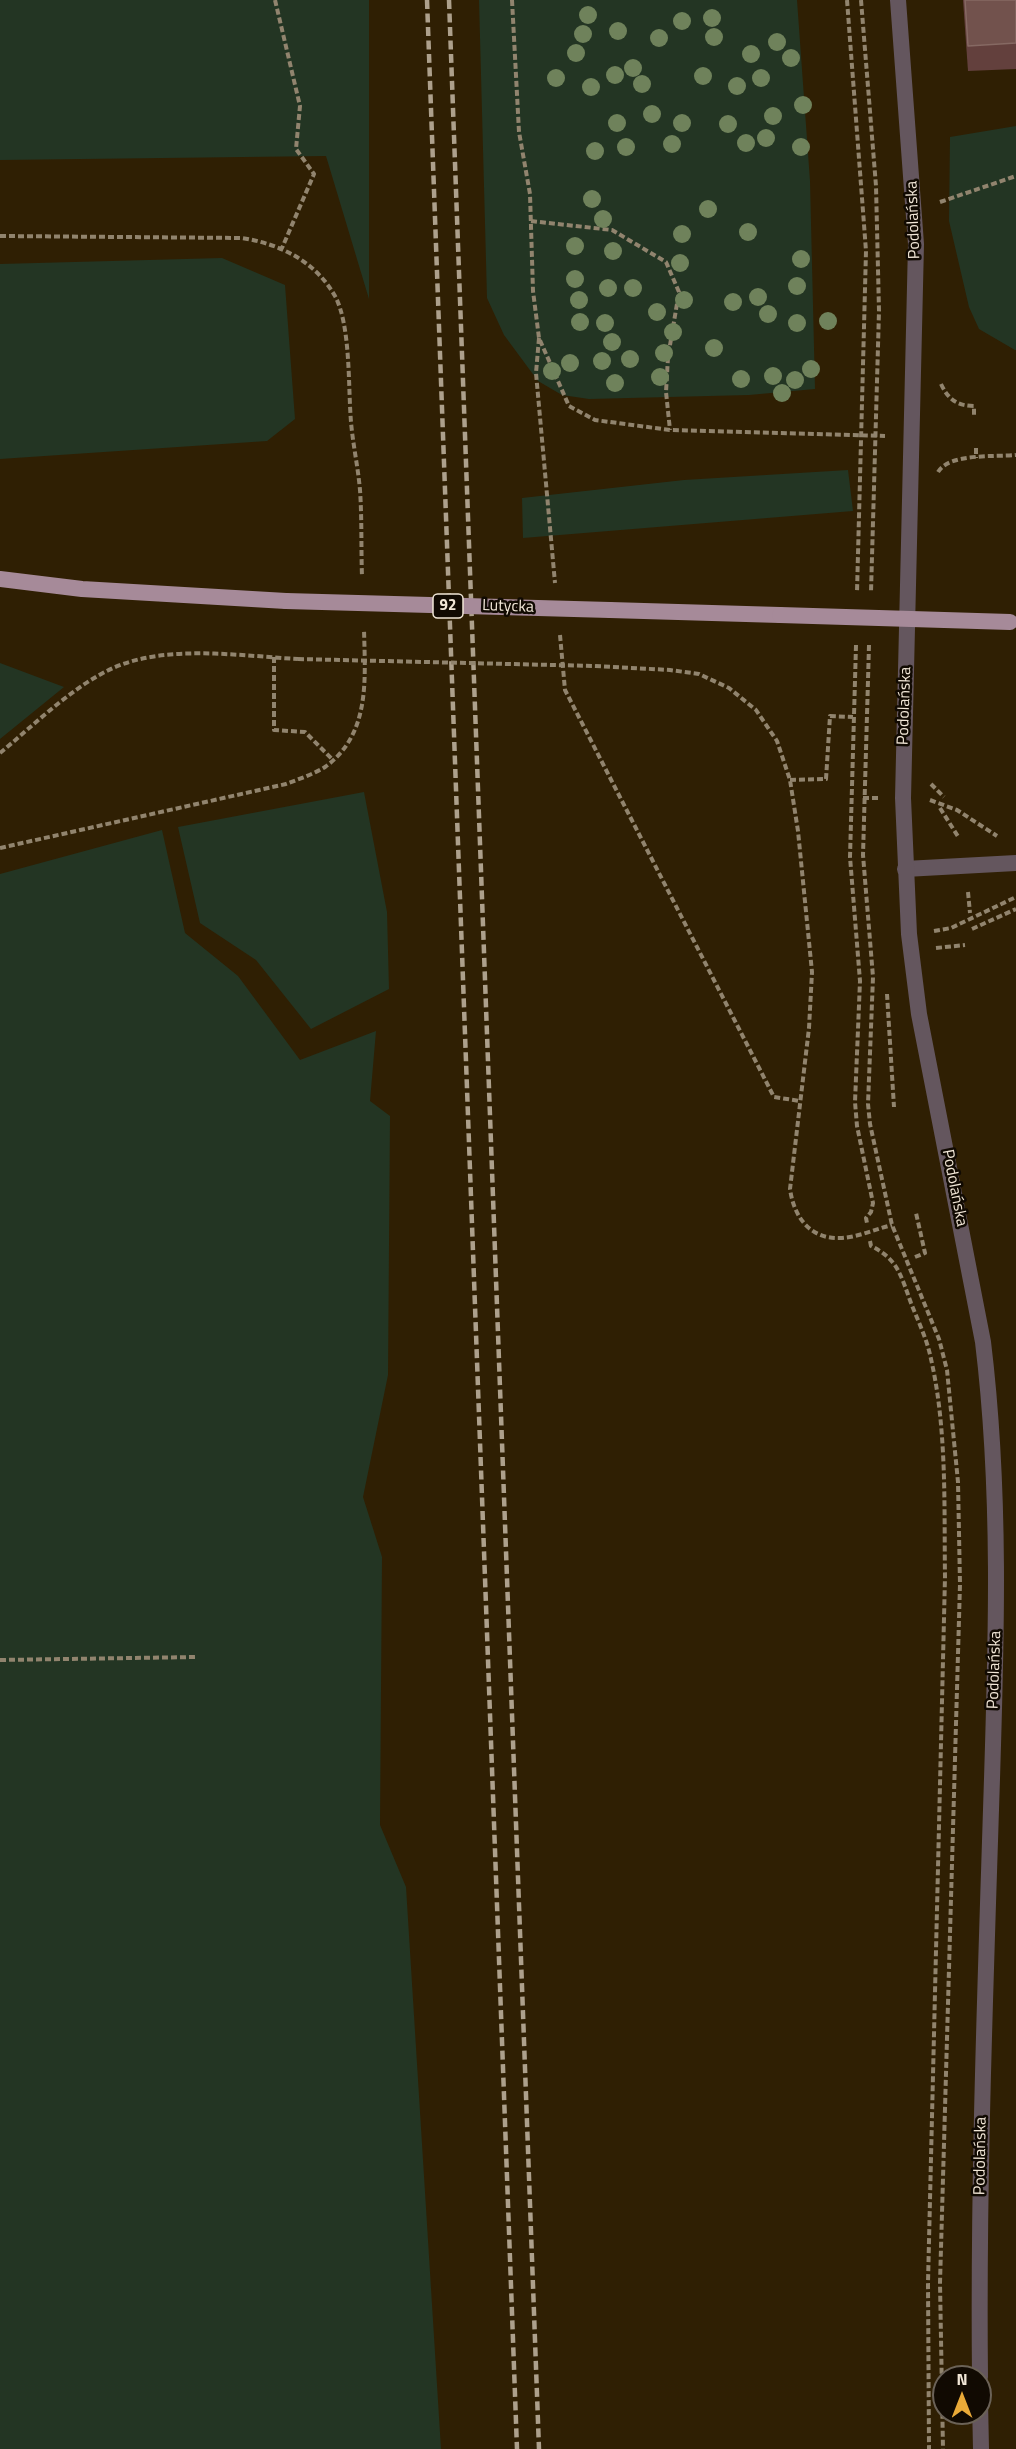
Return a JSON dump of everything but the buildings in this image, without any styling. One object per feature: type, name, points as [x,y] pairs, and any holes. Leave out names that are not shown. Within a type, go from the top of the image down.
[{"type":"main road","name":"Lutycka","points":[[0,579],[81,589],[286,601],[1013,623]]},
{"type":"street","name":"Podolańska","points":[[898,0],[916,244],[903,798],[905,869],[911,950],[920,1014],[983,1342],[990,1394],[996,1485],[997,1607],[983,2040],[980,2365]]},
{"type":"street","points":[[905,869],[1016,863]]},
{"type":"street","points":[[980,2425],[981,2449]]},
{"type":"path","points":[[275,0],[300,106],[296,149],[314,174],[282,249]]},
{"type":"path","points":[[512,0],[519,132],[530,194],[533,291],[538,338],[536,373],[555,584]]},
{"type":"path","points":[[861,0],[876,186],[879,310],[870,602]]},
{"type":"path","points":[[940,202],[1016,176]]},
{"type":"path","points":[[531,221],[612,230],[666,262],[679,292],[668,357],[666,392],[670,430]]},
{"type":"path","points":[[0,236],[242,238],[262,241],[282,249],[299,258],[318,274],[335,297],[344,321],[351,424],[360,490],[362,583]]},
{"type":"path","points":[[538,338],[569,406],[595,420],[670,430],[875,436]]},
{"type":"path","points":[[974,406],[974,415]]},
{"type":"path","points":[[976,448],[976,458]]},
{"type":"path","points":[[0,848],[286,784],[323,768],[333,760],[351,736],[361,713],[365,687],[363,618]]},
{"type":"path","points":[[559,631],[565,690],[774,1098],[800,1101]]},
{"type":"path","points":[[869,637],[863,855],[873,977],[868,1104],[870,1124],[892,1225],[944,1353],[951,1396],[958,1482],[960,1584],[940,2283],[943,2449]]},
{"type":"path","points":[[0,753],[82,686],[124,664],[146,657],[189,654],[595,666],[699,674],[729,688],[756,710],[777,741],[790,780],[798,831],[812,972],[809,1028],[790,1189],[792,1206],[812,1231],[842,1238],[892,1225]]},
{"type":"path","points":[[274,657],[274,730],[305,732],[333,760]]},
{"type":"path","points":[[790,780],[826,779],[830,716],[854,717]]},
{"type":"path","points":[[864,798],[922,798],[957,810],[996,834],[1002,843]]},
{"type":"path","points":[[940,808],[963,845]]},
{"type":"path","points":[[967,884],[970,913]]},
{"type":"path","points":[[930,932],[951,928],[1016,897]]},
{"type":"path","points":[[972,929],[1016,909]]},
{"type":"path","points":[[929,949],[965,945]]},
{"type":"path","points":[[886,988],[894,1107]]},
{"type":"path","points":[[915,1257],[925,1253],[916,1213]]},
{"type":"path","points":[[870,1241],[871,1246],[898,1263],[931,1357],[936,1383],[943,1465],[945,1577],[928,2271],[929,2449]]},
{"type":"path","points":[[0,1660],[197,1657]]},
{"type":"green space","points":[[0,0],[369,0],[369,299],[326,156],[0,160]]},
{"type":"green space","points":[[479,0],[797,0],[810,181],[815,389],[749,395],[589,399],[562,395],[538,381],[504,335],[487,298]]},
{"type":"green space","points":[[1016,126],[1015,350],[979,329],[969,307],[949,221],[950,137]]},
{"type":"green space","points":[[222,258],[285,285],[295,419],[267,441],[0,459],[0,264]]},
{"type":"green space","points":[[848,470],[853,511],[523,538],[522,498],[684,480]]},
{"type":"green space","points":[[0,663],[64,687],[0,739]]},
{"type":"green space","points":[[364,792],[387,912],[389,989],[311,1029],[256,960],[200,923],[178,827]]},
{"type":"green space","points":[[162,830],[185,933],[238,976],[300,1060],[376,1031],[370,1101],[390,1116],[388,1375],[363,1497],[382,1557],[380,1825],[406,1887],[441,2449],[0,2449],[0,874]]},
{"type":"railway","points":[[427,0],[517,2449]]},
{"type":"railway","points":[[449,0],[539,2449]]}]
